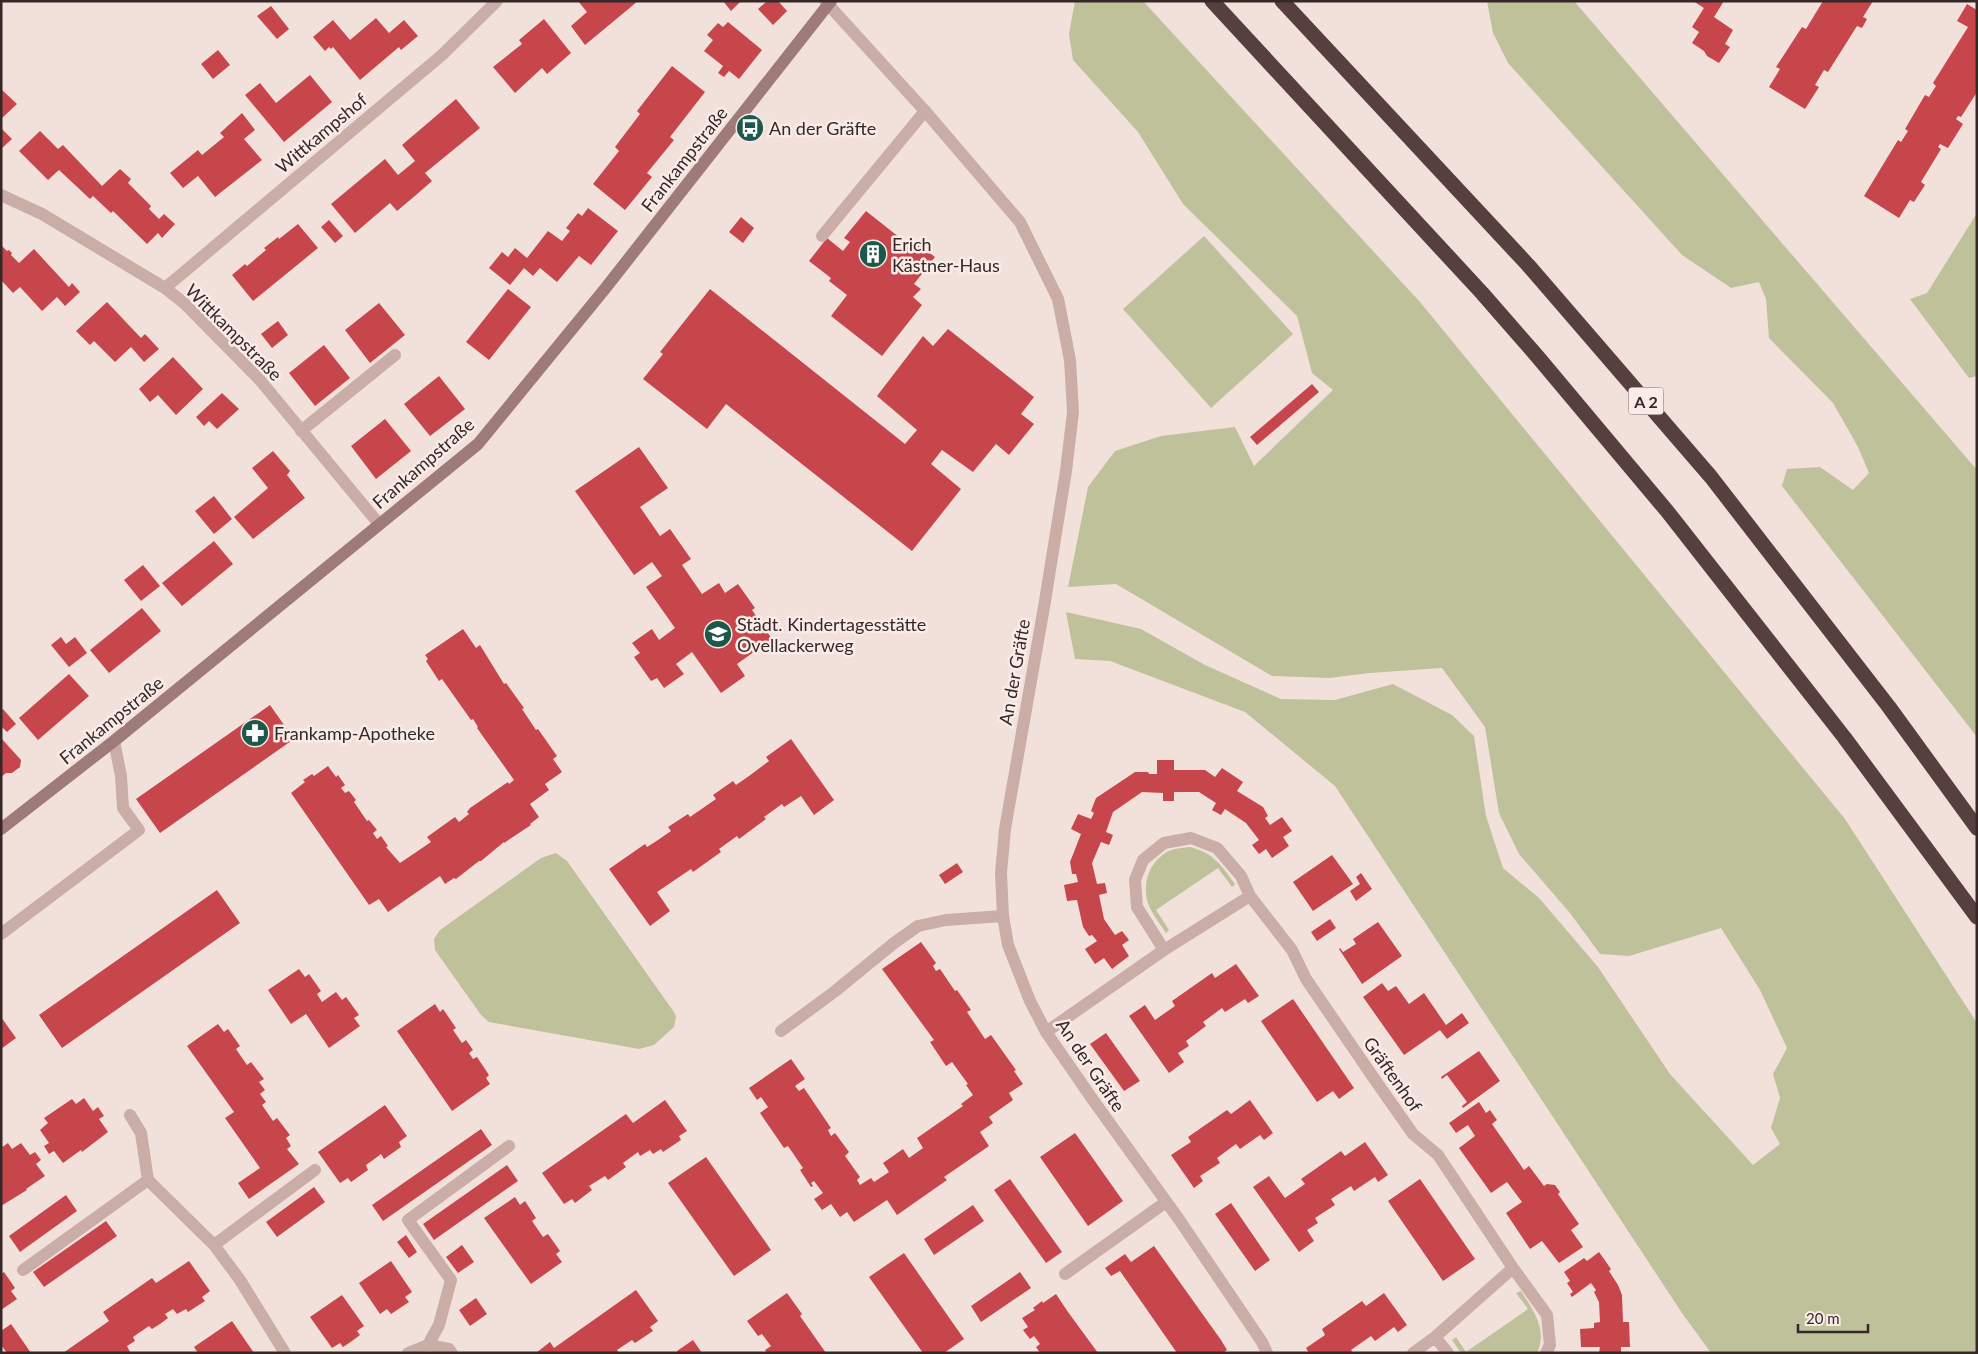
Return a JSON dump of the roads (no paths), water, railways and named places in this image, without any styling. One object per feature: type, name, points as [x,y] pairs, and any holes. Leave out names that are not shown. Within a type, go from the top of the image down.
[{"type":"highway","points":[[1212,1],[1482,293],[1667,511],[1844,736],[1977,917]]},
{"type":"highway","name":"A 2","points":[[1282,1],[1528,264],[1711,477],[1889,707],[1977,828]]},
{"type":"street","name":"Wittkampshof","points":[[165,288],[442,55],[497,1]]},
{"type":"street","name":"An der Gräfte","points":[[828,2],[925,110],[1020,222],[1058,299],[1070,360],[1073,412],[1066,471],[1005,828],[1001,873],[1003,916],[1008,945],[1030,1001],[1046,1032],[1166,1202],[1262,1342],[1267,1353]]},
{"type":"street","name":"Frankampstraße","points":[[1,829],[114,741],[478,444],[604,290],[828,2]]},
{"type":"street","points":[[822,236],[925,110]]},
{"type":"street","name":"Wittkampstraße","points":[[1,195],[42,214],[165,288],[184,303],[259,379],[379,524]]},
{"type":"street","points":[[301,431],[395,355]]},
{"type":"street","points":[[1,934],[139,830],[123,808],[121,776],[114,741]]},
{"type":"street","name":"Gräftenhof","points":[[1164,950],[1137,907],[1135,880],[1143,860],[1164,843],[1191,838],[1217,848],[1241,876],[1250,896],[1292,950],[1306,979],[1413,1134],[1438,1155],[1513,1268],[1547,1315],[1550,1345],[1546,1353]]},
{"type":"street","points":[[1046,1032],[1164,950],[1250,896]]},
{"type":"street","points":[[781,1031],[918,926],[946,920],[1003,916]]},
{"type":"street","points":[[130,1115],[141,1133],[148,1180],[214,1245],[240,1280],[285,1353]]},
{"type":"street","points":[[428,1345],[439,1325],[451,1280],[408,1220],[509,1146]]},
{"type":"street","points":[[214,1245],[315,1170]]},
{"type":"street","points":[[23,1270],[148,1180]]},
{"type":"street","points":[[1065,1274],[1166,1202]]},
{"type":"street","points":[[1413,1353],[1435,1337],[1513,1268]]},
{"type":"street","points":[[1435,1337],[1448,1353]]},
{"type":"street","points":[[408,1353],[428,1345],[449,1349],[452,1353]]},
{"type":"place","name":"An der Gräfte","points":[[750,128]]},
{"type":"place","name":"Erich Kästner-Haus","points":[[873,254]]},
{"type":"place","name":"Städt. Kindertagesstätte Ovellackerweg","points":[[718,634]]},
{"type":"place","name":"Frankamp-Apotheke","points":[[255,733]]}]
